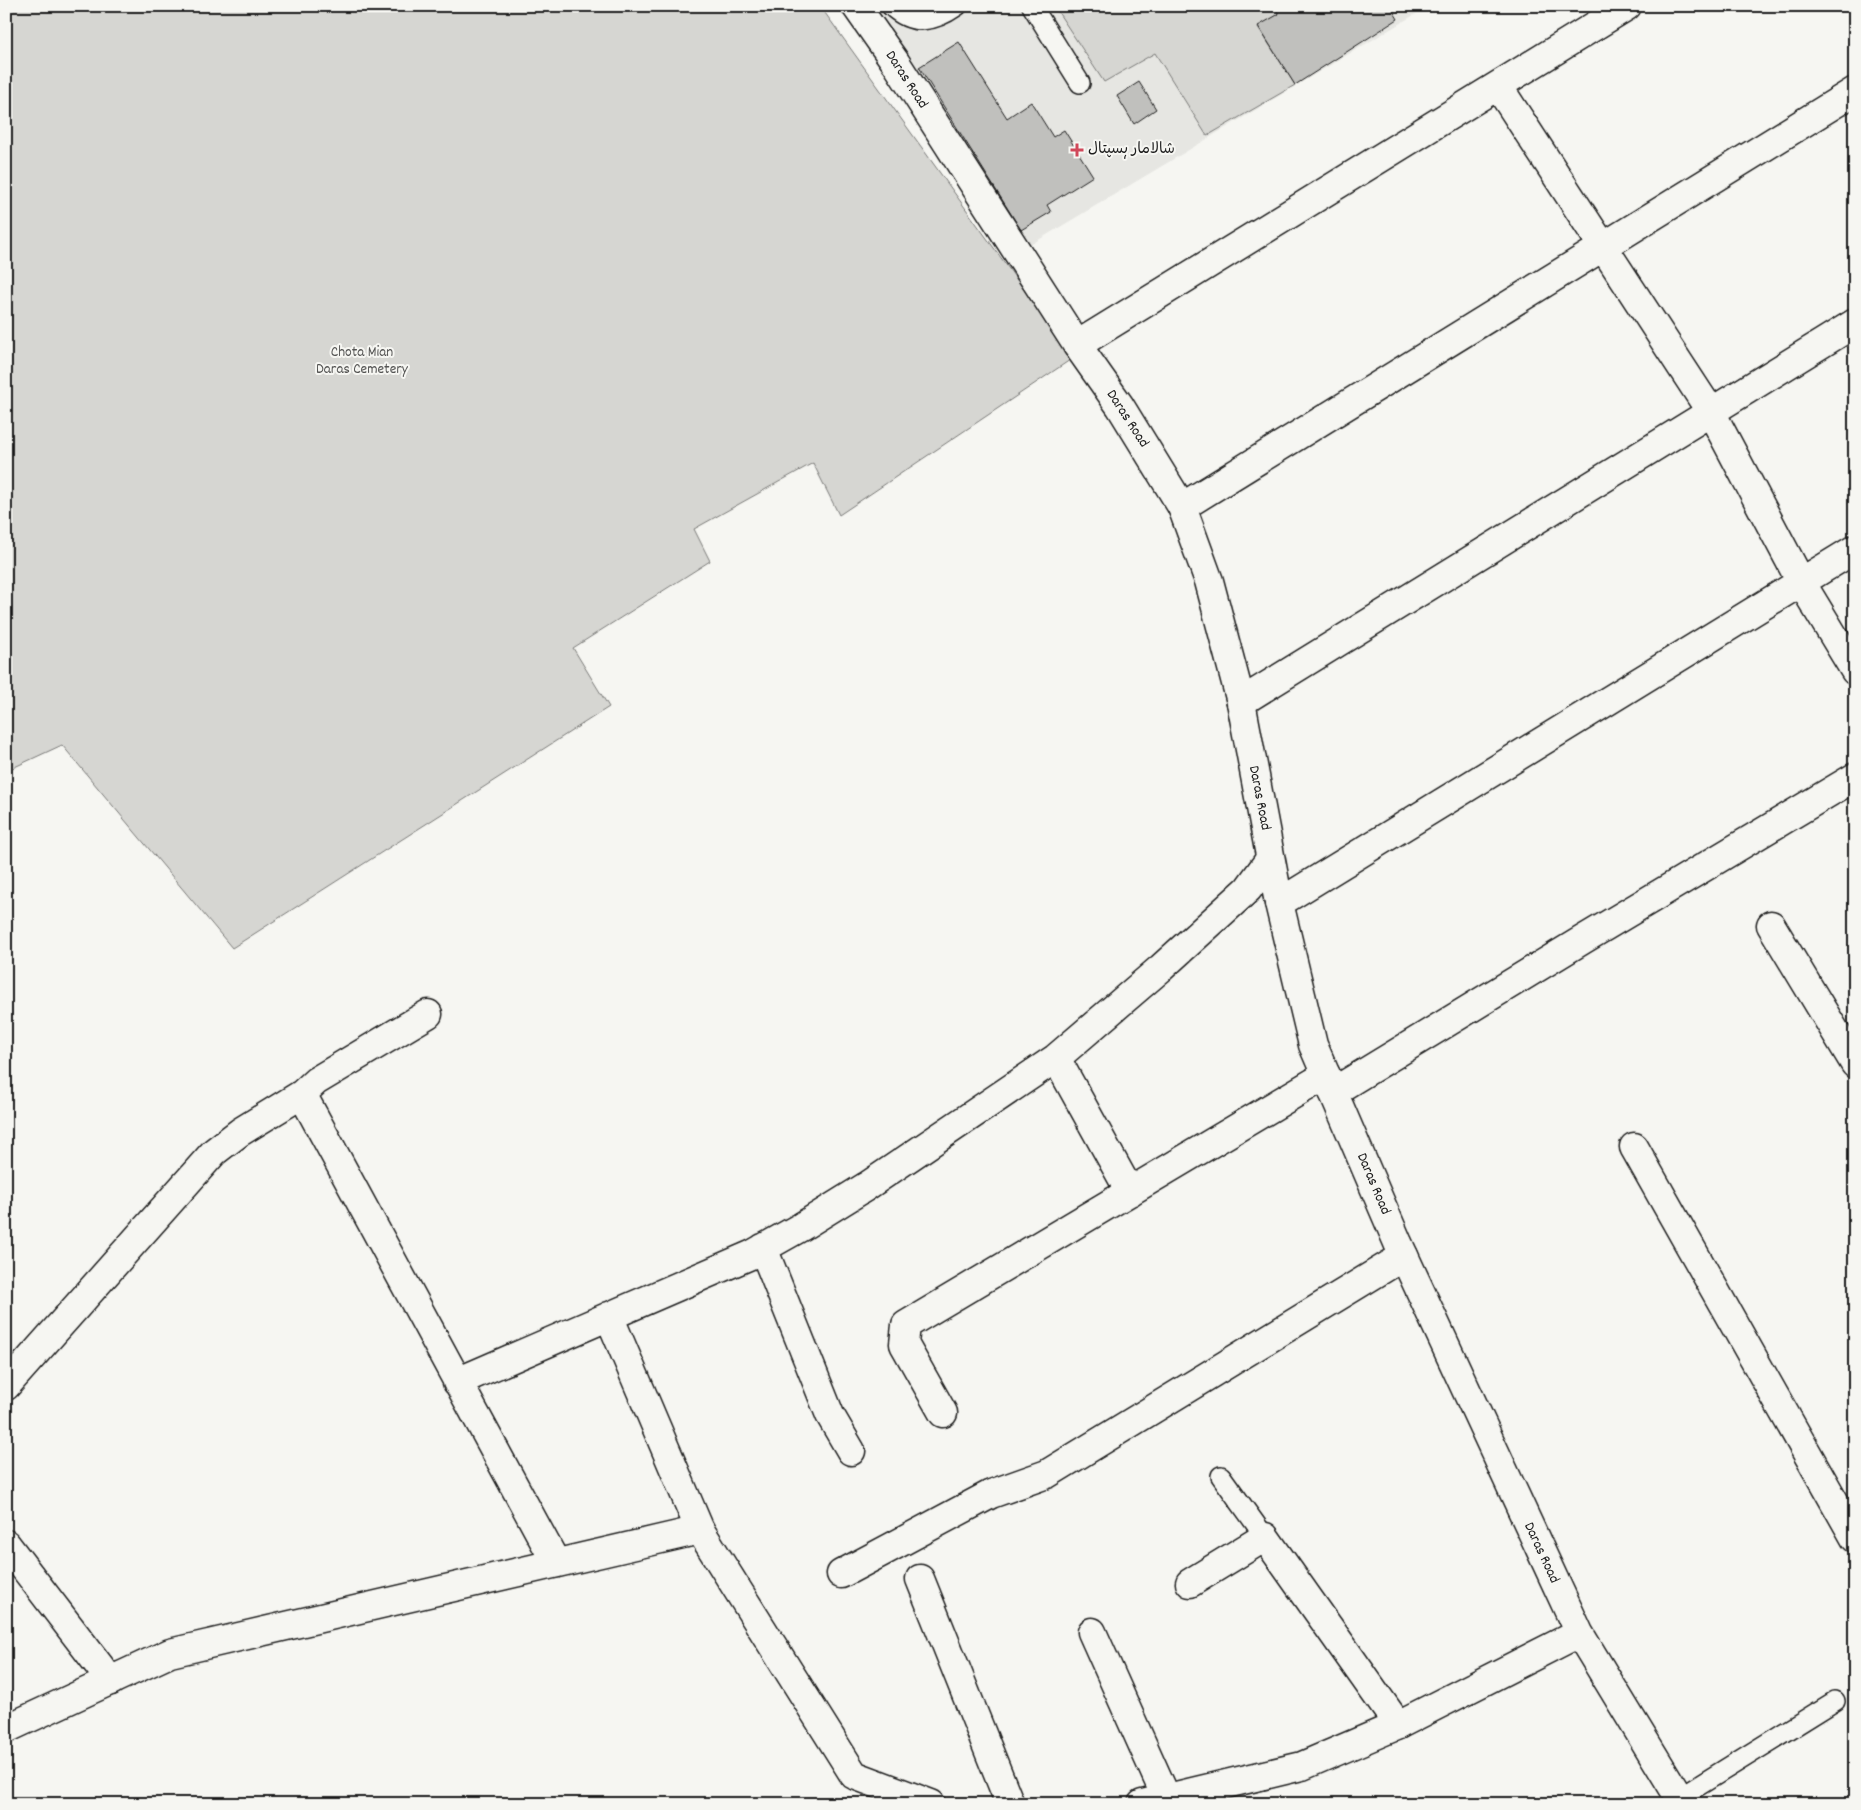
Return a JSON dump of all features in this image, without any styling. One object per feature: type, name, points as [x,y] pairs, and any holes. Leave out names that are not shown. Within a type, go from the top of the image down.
[{"type":"street","name":"Daras Road","points":[[856,6],[901,72],[1076,345],[1120,406],[1182,507],[1209,581],[1241,702],[1279,903],[1313,1045],[1404,1256],[1578,1633],[1681,1801]]},
{"type":"street","points":[[1076,345],[1627,6]]},
{"type":"street","points":[[1498,86],[1711,412],[1801,582],[1855,671]]},
{"type":"street","points":[[1182,507],[1855,91]]},
{"type":"street","points":[[1241,702],[1855,323]]},
{"type":"street","points":[[1279,903],[1855,549]]},
{"type":"street","points":[[943,1413],[904,1344],[906,1324],[1130,1192],[1330,1084],[1584,939],[1855,778]]},
{"type":"street","points":[[457,1382],[763,1248],[867,1186],[1056,1058],[1161,968],[1248,889],[1270,858]]},
{"type":"street","points":[[1771,926],[1855,1064]]},
{"type":"street","points":[[6,1386],[214,1152],[240,1132],[302,1094],[316,1080],[428,1014]]},
{"type":"street","points":[[1056,1058],[1130,1192]]},
{"type":"street","points":[[302,1094],[556,1563]]},
{"type":"street","points":[[1634,1147],[1855,1538]]},
{"type":"street","points":[[763,1248],[830,1415],[852,1451]]},
{"type":"street","points":[[841,1574],[991,1494],[1047,1474],[1404,1256]]},
{"type":"street","points":[[610,1316],[700,1530],[854,1774],[931,1804]]},
{"type":"street","points":[[6,1728],[170,1653],[700,1530]]},
{"type":"street","points":[[1190,1583],[1265,1537],[1398,1726]]},
{"type":"street","points":[[6,1544],[111,1680]]},
{"type":"street","points":[[920,1579],[1010,1804]]},
{"type":"street","points":[[1092,1632],[1154,1800],[1302,1766],[1398,1726],[1578,1633]]},
{"type":"lane","points":[[890,6],[900,15],[921,21],[942,17],[958,6]]},
{"type":"lane","points":[[1032,6],[1080,83]]},
{"type":"lane","points":[[1221,1476],[1265,1537]]},
{"type":"lane","points":[[1681,1801],[1835,1701]]},
{"type":"shaded area","name":"شالامار ہسپتال","points":[[867,6],[1429,6],[1030,245],[903,56]]},
{"type":"green space","name":"Chota Mian Daras Cemetery","points":[[6,6],[820,6],[1073,358],[839,515],[813,463],[694,529],[710,561],[573,648],[609,707],[232,948],[62,745],[6,771]]},
{"type":"green space","points":[[1054,6],[1274,6],[1279,14],[1258,27],[1295,85],[1207,136],[1155,53],[1104,82]]},
{"type":"building","points":[[1274,6],[1390,6],[1398,19],[1295,85],[1258,26],[1279,14]]},
{"type":"building","points":[[959,42],[1007,118],[1031,102],[1053,137],[1064,130],[1093,176],[1047,205],[1051,212],[1021,230],[919,67]]},
{"type":"building","points":[[1139,82],[1156,109],[1134,124],[1117,96]]},
{"type":"place","name":"شالامار ہسپتال","points":[[1077,150]]}]
